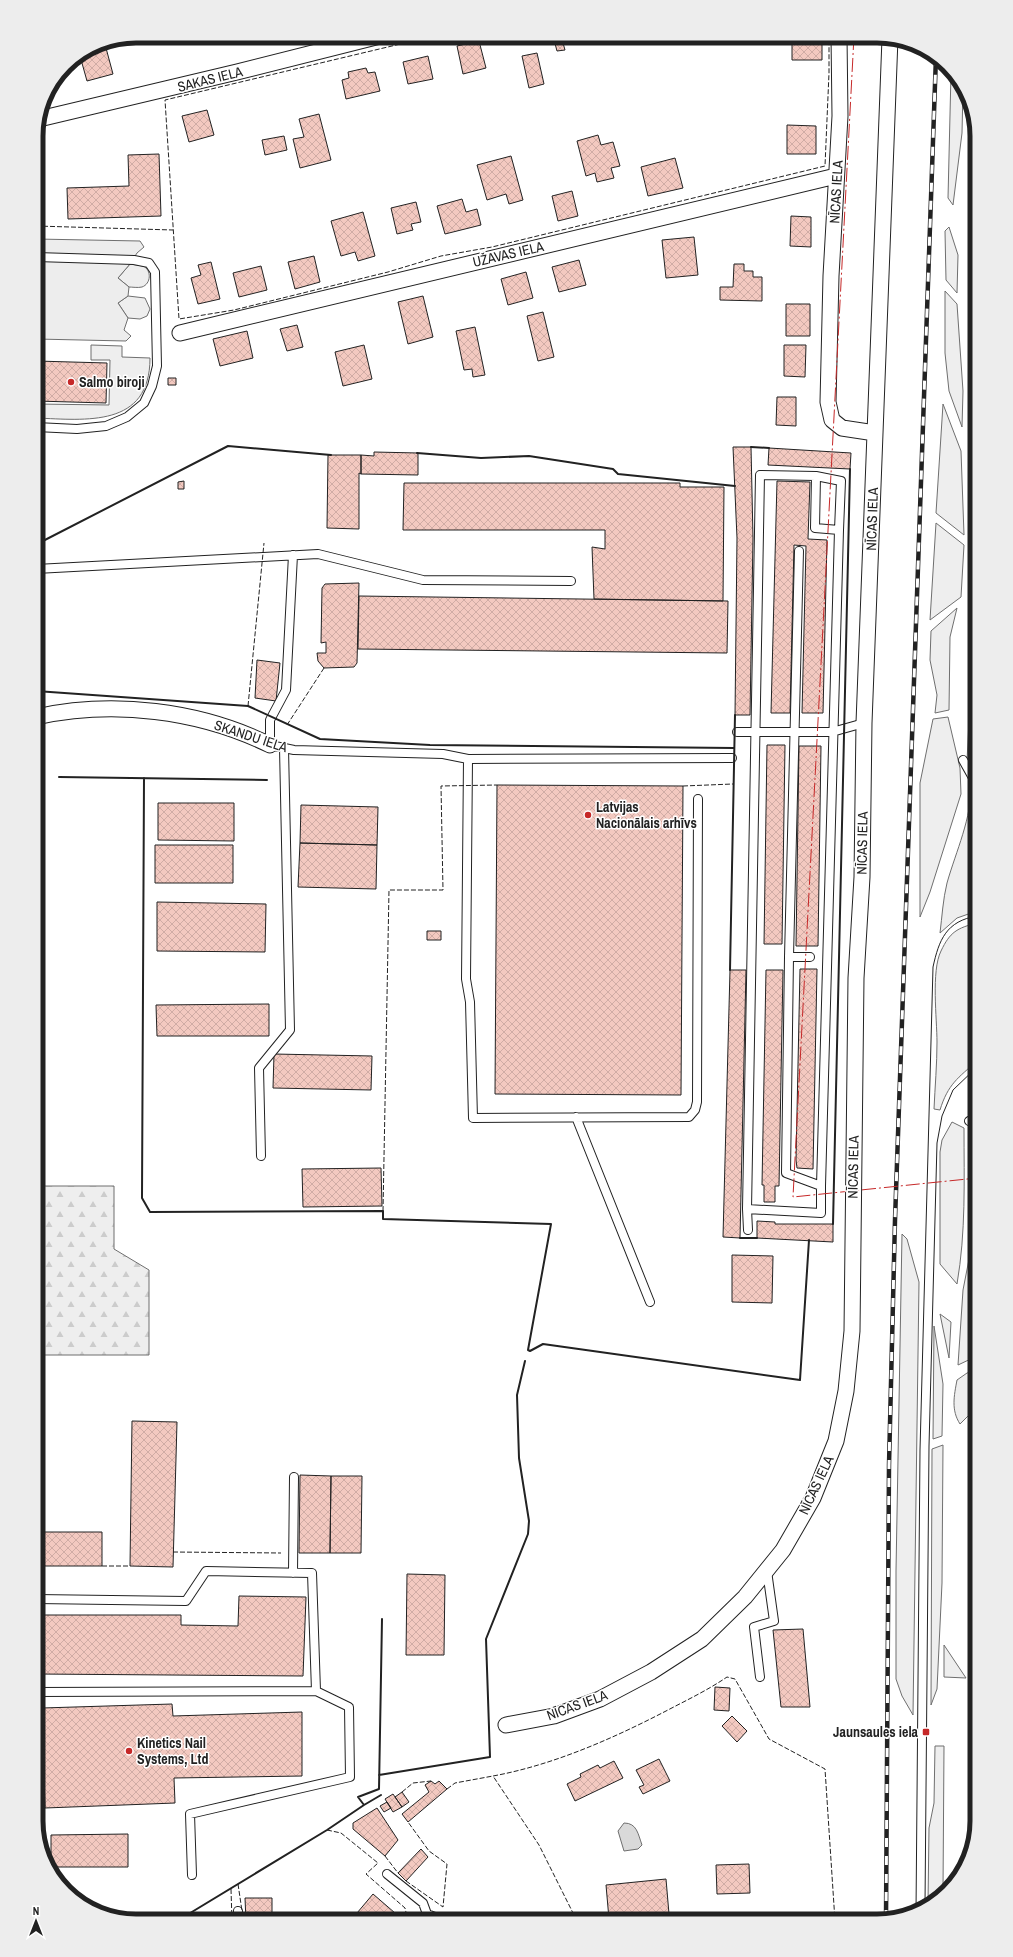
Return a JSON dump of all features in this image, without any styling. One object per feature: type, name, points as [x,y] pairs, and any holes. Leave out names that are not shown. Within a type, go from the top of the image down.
[{"type":"street","name":"SAKAS IELA","points":[[45,118],[352,43]]},
{"type":"street","name":"NĪCAS IELA","points":[[838,43],[840,116],[836,176],[828,402],[832,420],[842,428],[876,433]]},
{"type":"street","name":"NĪCAS IELA","points":[[506,1725],[554,1716],[600,1699],[651,1672],[702,1639],[745,1596],[783,1550],[813,1498],[836,1441],[846,1391],[852,1331],[856,994],[862,877],[864,724],[890,44]]},
{"type":"street","name":"UŽAVAS IELA","points":[[180,333],[836,176]]},
{"type":"street","name":"SKANDU IELA","points":[[43,716],[111,710],[165,713],[223,726],[270,745]]},
{"type":"lane","points":[[43,257],[134,260],[149,263],[155,272],[157,366],[152,386],[144,403],[127,417],[106,426],[77,428],[43,427]]},
{"type":"lane","points":[[747,1209],[821,1213],[832,732],[841,481],[816,476],[760,474],[757,732],[747,1209],[748,1230]]},
{"type":"lane","points":[[816,476],[815,528],[839,530]]},
{"type":"lane","points":[[799,551],[789,957],[786,1173],[821,1186]]},
{"type":"lane","points":[[43,569],[318,554],[423,580],[572,581]]},
{"type":"lane","points":[[270,745],[270,720],[286,690],[293,555]]},
{"type":"lane","points":[[736,732],[832,732],[864,724]]},
{"type":"lane","name":"SKANDU IELA","points":[[270,745],[294,750],[443,754],[468,759],[732,758]]},
{"type":"lane","points":[[261,1156],[259,1068],[290,1030],[284,748]]},
{"type":"lane","points":[[468,759],[466,979],[470,1002],[473,1118],[689,1117],[695,1110],[697,1102],[698,800]]},
{"type":"lane","points":[[963,760],[970,772]]},
{"type":"lane","points":[[789,957],[810,957]]},
{"type":"lane","points":[[576,1117],[650,1302]]},
{"type":"lane","points":[[293,1573],[294,1476]]},
{"type":"lane","points":[[43,1599],[186,1600],[206,1571],[312,1573],[316,1691]]},
{"type":"lane","points":[[760,1677],[754,1627],[774,1621],[767,1571]]},
{"type":"lane","points":[[43,1692],[316,1691],[349,1707],[350,1777],[190,1814],[192,1875]]},
{"type":"lane","points":[[387,1874],[423,1903],[426,1914]]},
{"type":"green space","points":[[951,79],[963,99],[962,133],[953,205],[948,198]]},
{"type":"green space","points":[[949,227],[958,255],[957,293],[946,280],[945,231]]},
{"type":"green space","points":[[130,264],[143,266],[148,271],[149,280],[142,287],[129,287],[118,278]]},
{"type":"green space","points":[[945,291],[957,304],[963,391],[962,427],[949,391],[945,353]]},
{"type":"green space","points":[[128,296],[145,298],[150,309],[147,316],[140,319],[128,318],[118,303]]},
{"type":"green space","points":[[91,345],[122,346],[122,357],[150,358],[147,381],[139,397],[127,408],[112,415],[75,419],[43,418],[43,404],[109,405],[110,360],[91,360]]},
{"type":"green space","points":[[943,404],[961,451],[964,535],[936,513]]},
{"type":"green space","points":[[936,523],[964,545],[961,597],[930,620]]},
{"type":"green space","points":[[957,608],[950,637],[949,710],[935,713],[937,695],[930,660],[931,631]]},
{"type":"green space","points":[[970,700],[970,766],[967,761]]},
{"type":"green space","points":[[948,717],[960,768],[961,794],[930,892],[920,917],[920,783],[933,719]]},
{"type":"green space","points":[[970,803],[970,913],[957,918],[940,933],[947,883],[963,834]]},
{"type":"green space","points":[[970,925],[970,1067],[954,1082],[946,1094],[940,1110],[934,1109],[937,1042],[935,995],[936,970],[944,945],[951,935]]},
{"type":"green space","points":[[952,1122],[964,1128],[963,1226],[957,1284],[940,1264],[940,1152],[942,1140]]},
{"type":"green space","points":[[43,1186],[114,1186],[114,1249],[149,1270],[149,1355],[43,1355]]},
{"type":"green space","points":[[902,1234],[907,1239],[919,1282],[913,1715],[902,1696],[896,1679],[896,1571]]},
{"type":"green space","points":[[970,1254],[970,1359],[958,1365],[963,1290]]},
{"type":"green space","points":[[940,1314],[951,1322],[949,1358]]},
{"type":"green space","points":[[934,1326],[943,1384],[942,1436],[933,1439]]},
{"type":"green space","points":[[970,1372],[970,1414],[960,1424],[955,1413],[954,1397],[957,1380]]},
{"type":"green space","points":[[943,1445],[942,1583],[937,1689],[931,1705],[932,1449]]},
{"type":"green space","points":[[944,1645],[966,1678],[944,1677]]},
{"type":"green space","points":[[935,1746],[944,1746],[943,1887],[928,1899],[929,1828],[934,1803]]},
{"type":"shaded area","points":[[43,239],[140,241],[144,247],[137,253],[118,278],[129,287],[128,296],[118,303],[128,318],[124,330],[131,336],[126,341],[43,339]]},
{"type":"shaded area","points":[[624,1823],[632,1825],[638,1833],[642,1845],[638,1849],[624,1851],[618,1831]]},
{"type":"building","points":[[470,43],[480,43],[486,68],[463,74],[457,46]]},
{"type":"building","points":[[555,43],[563,43],[565,50],[557,51]]},
{"type":"building","points":[[792,43],[822,43],[822,60],[792,60]]},
{"type":"building","points":[[106,48],[113,74],[87,81],[81,61],[89,55]]},
{"type":"building","points":[[537,53],[544,84],[529,88],[522,56]]},
{"type":"building","points":[[428,56],[433,79],[408,84],[403,62]]},
{"type":"building","points":[[366,68],[368,73],[375,72],[380,91],[346,99],[342,80],[349,78],[348,72]]},
{"type":"building","points":[[207,110],[214,135],[189,142],[182,116]]},
{"type":"building","points":[[319,114],[331,160],[300,168],[293,139],[304,137],[299,119]]},
{"type":"building","points":[[787,125],[816,126],[816,154],[787,154]]},
{"type":"building","points":[[598,135],[601,145],[613,142],[620,166],[611,168],[614,178],[597,182],[595,173],[586,176],[577,141]]},
{"type":"building","points":[[284,136],[287,150],[265,155],[262,140]]},
{"type":"building","points":[[159,154],[161,216],[68,219],[67,188],[129,186],[128,155]]},
{"type":"building","points":[[511,156],[523,200],[509,204],[506,194],[487,200],[477,165]]},
{"type":"building","points":[[675,158],[683,188],[648,196],[641,167]]},
{"type":"building","points":[[572,191],[578,216],[558,221],[552,196]]},
{"type":"building","points":[[462,199],[466,212],[477,209],[481,225],[445,234],[437,206]]},
{"type":"building","points":[[416,202],[421,222],[411,224],[413,230],[397,234],[391,208]]},
{"type":"building","points":[[363,212],[375,256],[358,261],[355,252],[341,256],[331,221]]},
{"type":"building","points":[[791,216],[811,217],[811,247],[790,246]]},
{"type":"building","points":[[694,237],[698,275],[666,278],[662,240]]},
{"type":"building","points":[[314,256],[320,282],[295,289],[288,262]]},
{"type":"building","points":[[579,260],[586,285],[559,292],[552,267]]},
{"type":"building","points":[[211,262],[220,299],[198,304],[191,278],[201,275],[198,265]]},
{"type":"building","points":[[734,264],[744,264],[744,271],[753,271],[753,277],[762,277],[762,301],[720,300],[720,287],[733,287]]},
{"type":"building","points":[[261,266],[267,290],[239,297],[233,273]]},
{"type":"building","points":[[526,272],[533,298],[508,305],[501,279]]},
{"type":"building","points":[[423,296],[433,337],[408,344],[398,302]]},
{"type":"building","points":[[786,304],[810,304],[810,336],[786,336]]},
{"type":"building","points":[[543,312],[554,357],[538,361],[527,316]]},
{"type":"building","points":[[297,325],[303,347],[287,351],[280,329]]},
{"type":"building","points":[[475,327],[485,375],[473,377],[472,369],[464,370],[456,331]]},
{"type":"building","points":[[247,331],[253,358],[220,366],[213,339]]},
{"type":"building","points":[[364,345],[372,379],[343,386],[335,352]]},
{"type":"building","points":[[784,345],[806,345],[805,377],[784,376]]},
{"type":"building","name":"Salmo biroji","points":[[43,361],[107,363],[106,403],[43,401]]},
{"type":"building","points":[[168,378],[176,378],[176,385],[168,385]]},
{"type":"building","points":[[777,397],[796,397],[796,426],[776,425]]},
{"type":"building","points":[[733,447],[751,447],[753,538],[750,715],[735,715],[737,538]]},
{"type":"building","points":[[769,448],[851,453],[850,469],[768,465]]},
{"type":"building","points":[[374,452],[418,453],[418,475],[361,474],[361,455],[374,456]]},
{"type":"building","points":[[328,455],[361,455],[361,474],[359,473],[359,529],[327,528]]},
{"type":"building","points":[[184,481],[184,489],[178,489],[178,482]]},
{"type":"building","points":[[777,481],[810,482],[808,539],[827,540],[823,713],[802,713],[806,546],[794,545],[790,713],[771,713]]},
{"type":"building","points":[[404,483],[680,483],[680,487],[724,487],[723,601],[594,599],[592,547],[605,549],[605,530],[403,530]]},
{"type":"building","points":[[359,583],[357,663],[354,667],[324,668],[318,661],[317,653],[326,653],[326,642],[321,643],[322,588],[325,584]]},
{"type":"building","points":[[359,596],[728,601],[727,653],[358,649]]},
{"type":"building","points":[[257,660],[280,663],[276,701],[255,698]]},
{"type":"building","points":[[767,745],[785,745],[782,944],[764,944]]},
{"type":"building","points":[[799,746],[821,746],[818,946],[796,946]]},
{"type":"building","points":[[497,785],[683,786],[681,1095],[495,1094]]},
{"type":"building","points":[[158,803],[234,803],[234,841],[158,840]]},
{"type":"building","points":[[301,805],[378,807],[377,845],[300,843]]},
{"type":"building","points":[[300,843],[377,845],[376,889],[298,887]]},
{"type":"building","points":[[155,845],[233,845],[233,883],[155,883]]},
{"type":"building","points":[[157,902],[266,904],[265,952],[157,951]]},
{"type":"building","points":[[427,931],[441,931],[441,940],[427,940]]},
{"type":"building","points":[[800,969],[817,969],[813,1169],[797,1168],[796,1160]]},
{"type":"building","points":[[730,970],[746,970],[740,1238],[723,1237]]},
{"type":"building","points":[[766,970],[783,970],[779,1186],[775,1186],[775,1202],[764,1202],[764,1185],[762,1185]]},
{"type":"building","points":[[269,1004],[269,1036],[157,1036],[156,1005]]},
{"type":"building","points":[[274,1054],[372,1056],[371,1090],[273,1088]]},
{"type":"building","points":[[381,1168],[382,1206],[303,1207],[302,1169]]},
{"type":"building","points":[[757,1221],[775,1222],[775,1224],[833,1224],[833,1242],[757,1238]]},
{"type":"building","points":[[732,1255],[773,1256],[772,1303],[732,1302]]},
{"type":"building","points":[[132,1421],[177,1422],[173,1567],[130,1566]]},
{"type":"building","points":[[300,1475],[331,1476],[330,1553],[299,1553]]},
{"type":"building","points":[[331,1476],[362,1476],[361,1553],[330,1553]]},
{"type":"building","points":[[43,1532],[102,1532],[102,1566],[43,1566]]},
{"type":"building","points":[[407,1574],[445,1575],[444,1655],[406,1655]]},
{"type":"building","points":[[239,1596],[306,1597],[303,1676],[43,1674],[43,1615],[181,1615],[181,1625],[238,1626]]},
{"type":"building","points":[[803,1629],[810,1707],[781,1707],[773,1630]]},
{"type":"building","points":[[715,1687],[730,1688],[729,1711],[714,1710]]},
{"type":"building","points":[[172,1704],[173,1716],[302,1712],[302,1776],[174,1778],[175,1803],[45,1808],[43,1708]]},
{"type":"building","points":[[732,1716],[747,1731],[737,1742],[722,1726]]},
{"type":"building","points":[[659,1759],[670,1781],[643,1794],[639,1787],[644,1785],[636,1770]]},
{"type":"building","points":[[614,1761],[623,1778],[575,1801],[567,1784],[581,1777],[580,1774],[598,1765],[600,1768]]},
{"type":"building","points":[[431,1781],[435,1784],[439,1781],[447,1789],[408,1822],[402,1814],[429,1792],[425,1785]]},
{"type":"building","points":[[402,1792],[409,1802],[402,1807],[395,1797]]},
{"type":"building","points":[[393,1794],[402,1807],[393,1812],[385,1799]]},
{"type":"building","points":[[387,1802],[391,1808],[384,1812],[380,1806]]},
{"type":"building","points":[[377,1808],[398,1840],[385,1856],[353,1829],[353,1823]]},
{"type":"building","points":[[128,1834],[128,1867],[55,1867],[51,1859],[51,1835]]},
{"type":"building","points":[[421,1849],[428,1857],[406,1881],[398,1873]]},
{"type":"building","points":[[749,1864],[750,1893],[717,1894],[716,1865]]},
{"type":"building","points":[[666,1879],[669,1914],[609,1914],[606,1885]]},
{"type":"building","points":[[373,1894],[395,1913],[358,1914],[357,1913]]},
{"type":"building","points":[[245,1898],[272,1898],[272,1914],[246,1914]]},
{"type":"tram line","points":[[916,1906],[920,1450],[933,967],[941,940],[946,933],[958,922],[970,918]]},
{"type":"tram line","points":[[925,1901],[929,1446],[937,1143],[942,1116],[953,1090],[970,1074]]},
{"type":"railway","points":[[886,1913],[889,1465],[895,1220],[936,64]]},
{"type":"fence","points":[[405,43],[165,100],[179,319],[234,310],[388,272],[441,256],[492,247],[825,166],[829,43]]},
{"type":"fence","points":[[43,226],[173,230]]},
{"type":"fence","points":[[248,706],[264,543]]},
{"type":"fence","points":[[287,725],[324,668]]},
{"type":"fence","points":[[683,786],[733,784]]},
{"type":"fence","points":[[383,1211],[389,890],[443,890],[441,786],[497,785]]},
{"type":"fence","points":[[173,1552],[281,1553]]},
{"type":"fence","points":[[102,1566],[130,1566]]},
{"type":"fence","points":[[574,1914],[539,1845],[493,1776],[538,1765],[582,1750],[682,1703],[727,1677],[735,1679],[769,1739],[825,1769],[835,1914]]},
{"type":"fence","points":[[447,1789],[455,1783],[493,1776]]},
{"type":"fence","points":[[402,1792],[413,1783],[431,1781]]},
{"type":"fence","points":[[406,1881],[443,1907],[447,1864],[429,1851],[408,1822]]},
{"type":"fence","points":[[327,1830],[341,1833],[378,1863],[366,1874],[405,1908],[406,1914]]},
{"type":"fence","points":[[385,1856],[398,1873]]},
{"type":"fence","points":[[238,1884],[242,1911]]},
{"type":"fence","points":[[231,1889],[232,1914]]},
{"type":"wall","points":[[43,541],[228,446],[331,455]]},
{"type":"wall","points":[[751,447],[769,448]]},
{"type":"wall","points":[[417,453],[481,458],[529,456],[613,469],[618,474],[735,486]]},
{"type":"wall","points":[[833,1224],[850,469]]},
{"type":"wall","points":[[43,691],[248,706],[320,739],[430,745],[734,748]]},
{"type":"wall","points":[[730,970],[735,715]]},
{"type":"wall","points":[[59,777],[267,780]]},
{"type":"wall","points":[[144,778],[142,1198],[150,1212],[383,1211],[383,1219],[551,1224],[528,1350],[530,1351],[543,1344],[800,1380],[809,1240]]},
{"type":"wall","points":[[740,1238],[757,1238]]},
{"type":"wall","points":[[379,1775],[490,1757],[486,1639],[528,1534],[529,1521],[519,1458],[517,1395],[525,1361]]},
{"type":"wall","points":[[189,1914],[327,1830],[364,1805],[358,1797],[379,1789],[382,1619]]},
{"type":"wall","points":[[364,1805],[381,1795]]},
{"type":"power","points":[[854,43],[793,1197],[970,1179]]},
{"type":"place","name":"Salmo biroji","points":[[71,382]]},
{"type":"place","name":"Latvijas Nacionālais arhīvs","points":[[588,815]]},
{"type":"place","name":"Jaunsaules iela","points":[[926,1732]]},
{"type":"place","name":"Kinetics Nail Systems, Ltd","points":[[129,1751]]}]
